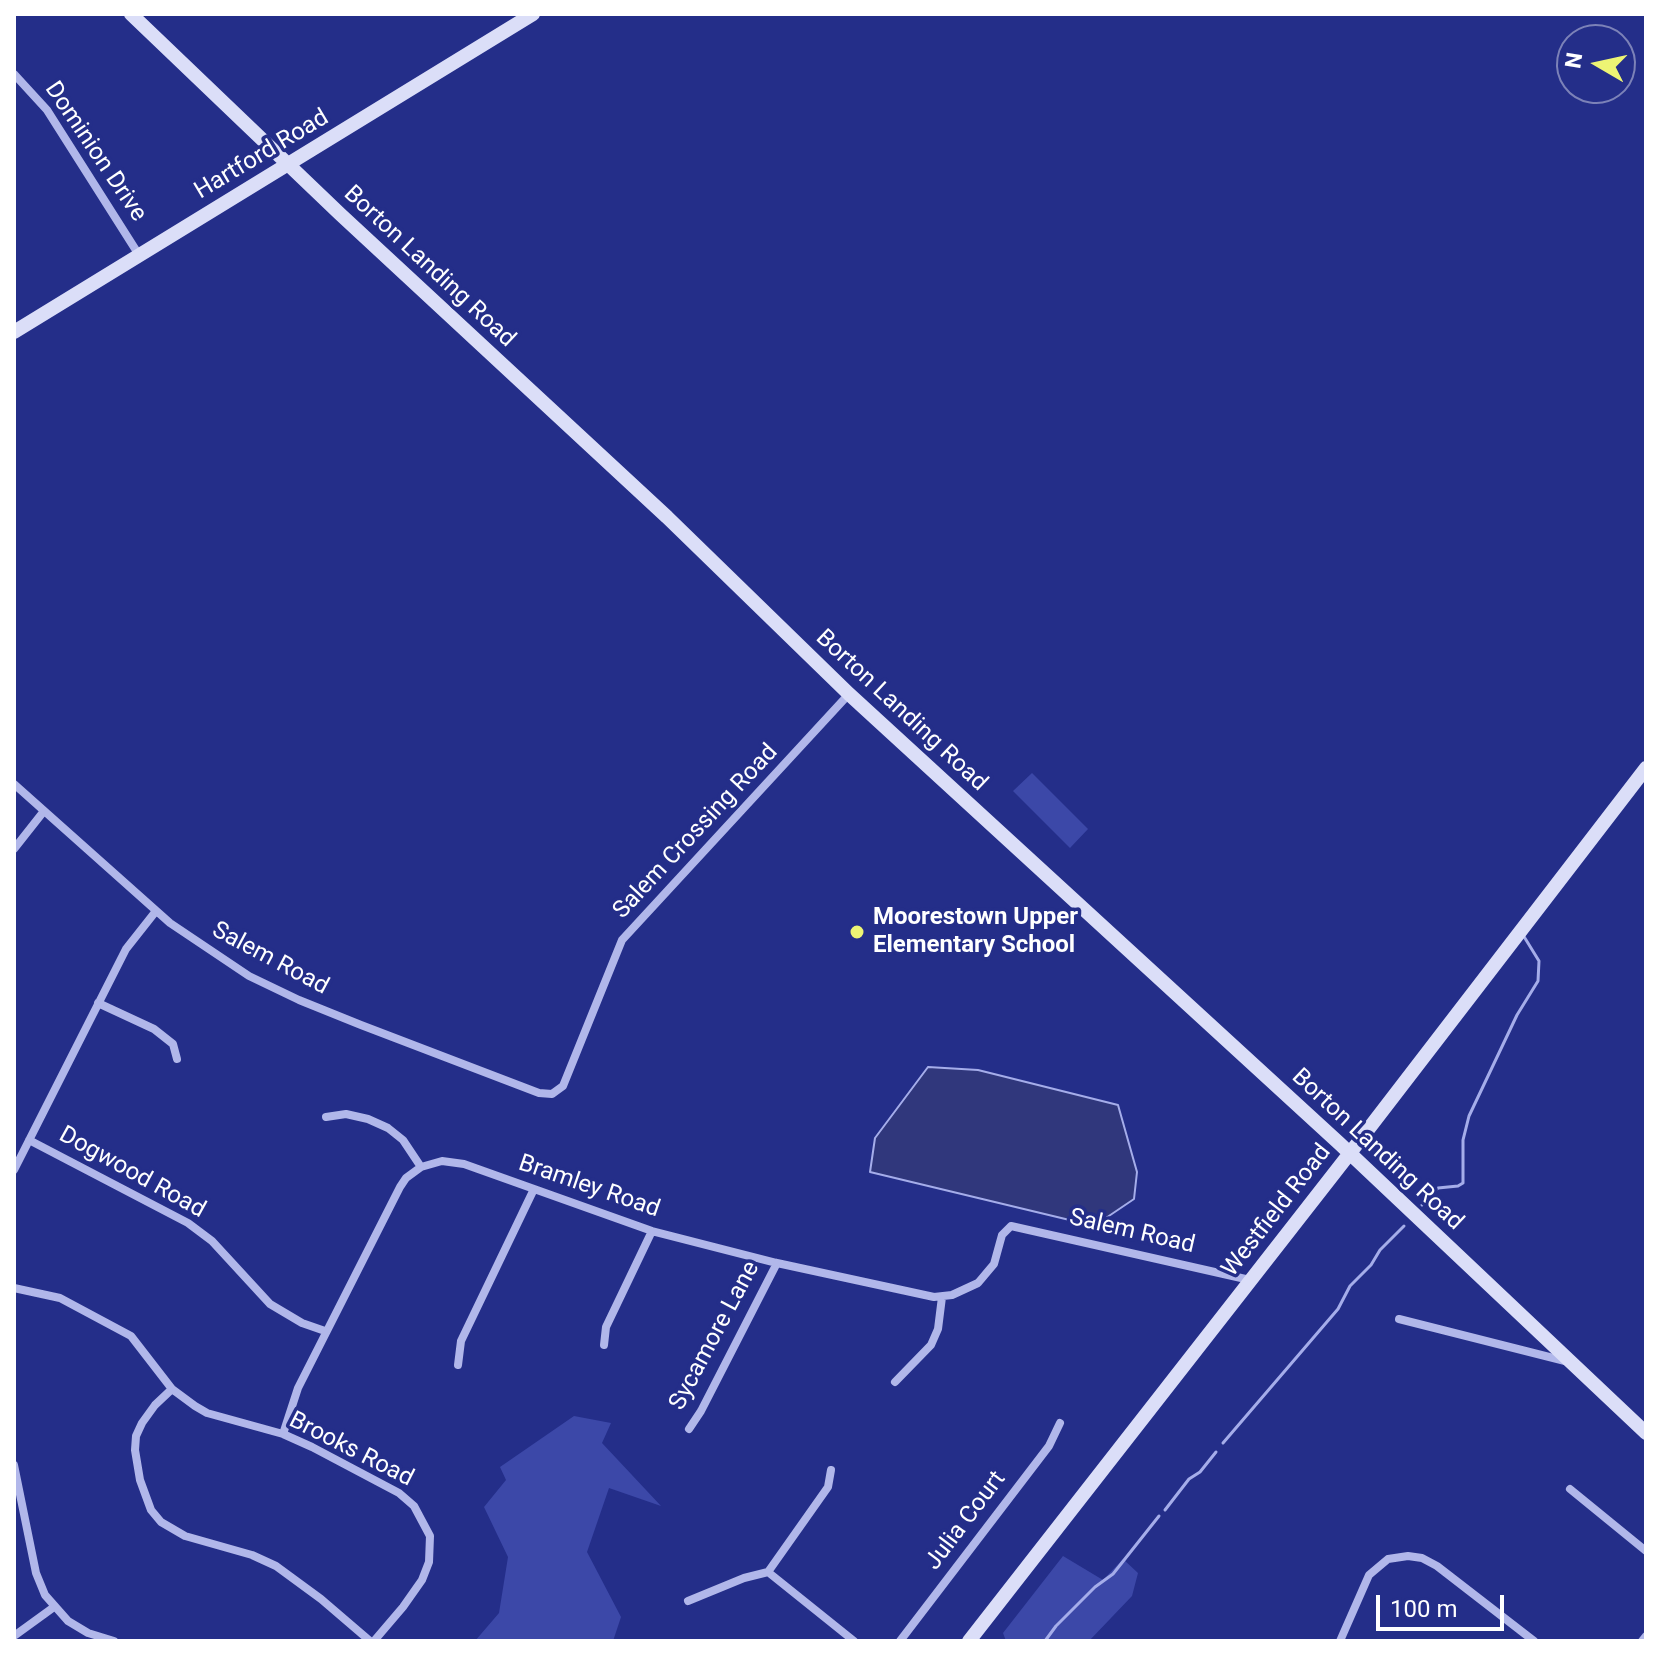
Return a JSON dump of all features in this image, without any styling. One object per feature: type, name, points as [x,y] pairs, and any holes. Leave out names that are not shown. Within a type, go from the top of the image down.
[{"type":"street","name":"Borton Landing Road","points":[[131,14],[288,165],[667,517],[849,694],[1350,1153],[1646,1433]]},
{"type":"street","name":"Hartford Road","points":[[14,332],[533,14]]},
{"type":"street","name":"Dominion Drive","points":[[14,74],[47,110],[139,255]]},
{"type":"street","name":"Salem Crossing Road","points":[[552,1094],[563,1086],[622,940],[849,694]]},
{"type":"street","name":"Westfield Road","points":[[969,1641],[1646,768]]},
{"type":"street","name":"Salem Road","points":[[14,784],[156,911],[209,952],[274,989],[539,1093],[552,1094]]},
{"type":"street","points":[[14,849],[44,811]]},
{"type":"street","points":[[14,1170],[126,949],[156,911]]},
{"type":"street","points":[[98,1003],[154,1029],[173,1044],[177,1059]]},
{"type":"street","points":[[283,1434],[298,1388],[325,1331],[400,1187],[421,1167],[403,1140],[388,1128],[346,1114],[326,1117]]},
{"type":"street","name":"Dogwood Road","points":[[29,1140],[188,1223],[212,1241],[270,1304],[302,1323],[325,1331]]},
{"type":"street","name":"Bramley Road","points":[[421,1167],[442,1161],[464,1164],[652,1231],[777,1263],[942,1297]]},
{"type":"street","points":[[458,1365],[461,1341],[534,1189]]},
{"type":"street","name":"Salem Road","points":[[942,1297],[964,1291],[984,1277],[994,1264],[1006,1228],[1016,1226],[1250,1280]]},
{"type":"street","points":[[604,1345],[606,1327],[652,1231]]},
{"type":"street","name":"Sycamore Lane","points":[[689,1429],[777,1263]]},
{"type":"street","name":"Brooks Road","points":[[14,1288],[60,1298],[131,1336],[172,1389],[207,1413],[283,1434],[312,1447],[399,1493],[414,1506],[428,1528],[431,1553],[422,1580],[403,1607],[372,1641]]},
{"type":"street","points":[[895,1382],[931,1345],[938,1329],[942,1297]]},
{"type":"street","points":[[1399,1319],[1569,1362]]},
{"type":"street","points":[[172,1389],[155,1405],[136,1436],[140,1480],[151,1510],[161,1522],[185,1536],[252,1555],[276,1566],[372,1641]]},
{"type":"street","name":"Julia Court","points":[[900,1641],[1049,1446],[1060,1423]]},
{"type":"street","points":[[14,1465],[36,1573],[45,1595],[68,1621],[88,1633],[114,1641]]},
{"type":"street","points":[[688,1601],[744,1578],[768,1572],[828,1487],[831,1470]]},
{"type":"street","points":[[1570,1489],[1646,1551]]},
{"type":"street","points":[[1340,1641],[1369,1575],[1388,1559],[1408,1556],[1422,1558],[1437,1566],[1534,1641]]},
{"type":"street","points":[[768,1572],[854,1641]]},
{"type":"street","points":[[14,1636],[54,1607]]},
{"type":"street","points":[[1642,1641],[1646,1636]]},
{"type":"shaded area","points":[[1032,773],[1088,829],[1070,848],[1013,791]]},
{"type":"shaded area","points":[[928,1067],[978,1070],[1118,1105],[1137,1172],[1134,1199],[1097,1224],[1082,1223],[870,1172],[875,1138]]},
{"type":"shaded area","points":[[574,1416],[611,1423],[602,1443],[661,1506],[609,1488],[587,1552],[621,1617],[613,1641],[475,1641],[499,1613],[508,1557],[484,1507],[506,1480],[500,1467]]},
{"type":"shaded area","points":[[1063,1556],[1103,1580],[1123,1559],[1138,1573],[1132,1596],[1089,1641],[1006,1641],[1003,1633]]},
{"type":"waterway","points":[[1422,1205],[1438,1188],[1463,1183],[1463,1140],[1469,1116],[1517,1015],[1538,981],[1539,961],[1523,935]]},
{"type":"waterway","points":[[1223,1443],[1338,1309],[1350,1286],[1371,1265],[1380,1250],[1404,1226]]},
{"type":"waterway","points":[[1165,1510],[1189,1479],[1200,1472],[1216,1452]]},
{"type":"waterway","points":[[1045,1641],[1095,1587],[1113,1574],[1159,1516]]},
{"type":"place","name":"Moorestown Upper Elementary School","points":[[857,932]]}]
